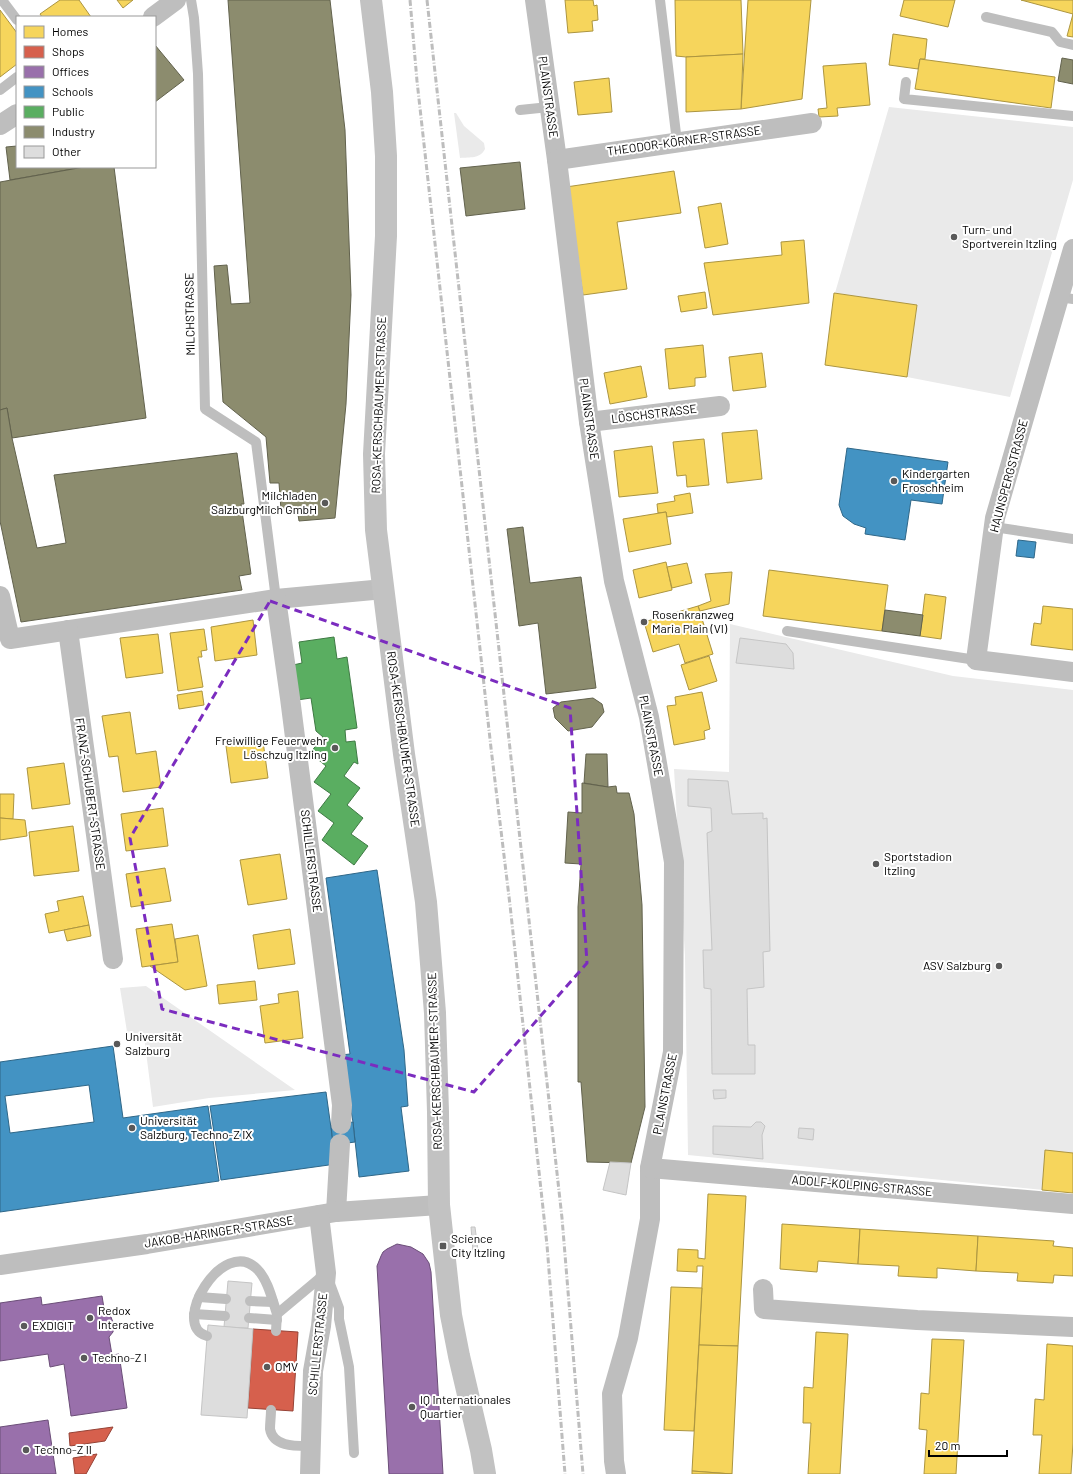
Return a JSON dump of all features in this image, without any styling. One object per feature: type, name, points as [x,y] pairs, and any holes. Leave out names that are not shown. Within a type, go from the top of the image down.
[{"type":"main road","name":"ROSA-KERSCHBAUMER-STRASSE","points":[[371,0],[382,92],[386,156],[386,236],[374,454],[376,530],[404,754],[427,910],[435,1014],[439,1205],[451,1315],[485,1474]]},
{"type":"street","points":[[154,16],[176,0]]},
{"type":"street","name":"PLAINSTRASSE","points":[[535,0],[557,160],[589,422],[614,580],[649,718],[674,862],[674,1052],[650,1168],[650,1219],[628,1338],[612,1394],[614,1461],[616,1474]]},
{"type":"street","points":[[0,125],[16,115]]},
{"type":"street","name":"THEODOR-KÖRNER-STRASSE","points":[[557,160],[812,123]]},
{"type":"street","name":"HAUNSPERGSTRASSE","points":[[976,660],[995,518],[1066,298],[1073,249]]},
{"type":"street","name":"LÖSCHSTRASSE","points":[[589,422],[720,406]]},
{"type":"street","points":[[0,596],[10,639],[276,599],[384,589]]},
{"type":"street","name":"SCHILLERSTRASSE","points":[[276,599],[342,1105],[341,1124]]},
{"type":"street","name":"FRANZ-SCHUBERT-STRASSE","points":[[68,630],[113,959]]},
{"type":"street","points":[[976,660],[1073,672]]},
{"type":"street","name":"SCHILLERSTRASSE","points":[[310,1474],[312,1371],[321,1326],[326,1273],[327,1214],[340,1144]]},
{"type":"street","name":"ADOLF-KOLPING-STRASSE","points":[[650,1168],[1073,1204]]},
{"type":"street","name":"JAKOB-HARINGER-STRASSE","points":[[0,1265],[147,1244],[327,1214],[439,1205]]},
{"type":"street","points":[[764,1289],[764,1309],[917,1320],[1073,1327]]},
{"type":"lane","points":[[2,0],[16,19]]},
{"type":"lane","name":"MILCHSTRASSE","points":[[191,0],[198,74],[205,409],[256,442],[276,599]]},
{"type":"lane","points":[[660,0],[677,142]]},
{"type":"lane","points":[[986,17],[1052,32],[1060,42],[1073,45]]},
{"type":"lane","points":[[0,90],[16,78]]},
{"type":"lane","points":[[906,82],[904,99],[1073,116]]},
{"type":"lane","points":[[520,110],[549,107]]},
{"type":"lane","points":[[994,527],[1073,538]]},
{"type":"lane","points":[[787,631],[976,660]]},
{"type":"lane","points":[[207,1336],[202,1334],[195,1327],[194,1314],[199,1297],[206,1283],[226,1265],[234,1262],[250,1264],[258,1270],[265,1282],[273,1302],[277,1322]]},
{"type":"lane","points":[[277,1322],[326,1273],[339,1308],[339,1319],[349,1367],[354,1453]]},
{"type":"lane","points":[[199,1297],[226,1299]]},
{"type":"lane","points":[[250,1301],[273,1302]]},
{"type":"lane","points":[[194,1314],[225,1316]]},
{"type":"lane","points":[[249,1318],[277,1322]]},
{"type":"lane","points":[[271,1410],[270,1430],[274,1438],[282,1444],[310,1446]]},
{"type":"highlighted area","points":[[270,601],[570,708],[587,963],[474,1092],[162,1009],[130,838]]},
{"type":"shaded area","name":"Turn- und Sportverein Itzling","points":[[889,107],[1073,127],[1073,180],[1010,397],[907,377],[917,305],[835,293]]},
{"type":"shaded area","points":[[454,113],[456,113],[464,126],[484,143],[485,149],[478,156],[460,158]]},
{"type":"shaded area","name":"Sportstadion Itzling","points":[[730,624],[953,676],[1073,690],[1073,1193],[688,1155],[685,956],[674,769],[729,772]]},
{"type":"shaded area","points":[[146,986],[295,1090],[209,1098],[153,1107],[144,1036],[128,1038],[120,988]]},
{"type":"building: Homes","points":[[60,0],[79,0],[90,16],[41,16],[40,14]]},
{"type":"building: Homes","points":[[117,0],[133,0],[123,8]]},
{"type":"building: Homes","points":[[565,0],[593,0],[594,6],[597,5],[598,20],[592,21],[593,31],[568,33]]},
{"type":"building: Homes","points":[[675,0],[741,0],[743,54],[686,57],[676,56]]},
{"type":"building: Homes","points":[[748,0],[811,0],[802,99],[741,109]]},
{"type":"building: Homes","points":[[904,0],[955,0],[948,27],[900,16]]},
{"type":"building: Homes","points":[[1021,0],[1073,0],[1073,14]]},
{"type":"building: Homes","points":[[0,10],[16,32],[16,65],[0,77]]},
{"type":"building: Homes","points":[[1073,14],[1073,37],[1067,36]]},
{"type":"building: Homes","points":[[893,34],[927,39],[925,59],[920,59],[918,69],[889,65]]},
{"type":"building: Homes","points":[[743,54],[741,109],[686,112],[686,57]]},
{"type":"building: Homes","points":[[920,59],[1055,77],[1051,108],[915,89]]},
{"type":"building: Homes","points":[[866,63],[870,105],[837,108],[838,116],[819,117],[818,109],[827,108],[823,66]]},
{"type":"building: Homes","points":[[609,78],[612,112],[578,115],[574,82]]},
{"type":"building: Homes","points":[[674,171],[681,213],[617,222],[627,289],[583,295],[566,187]]},
{"type":"building: Homes","points":[[721,203],[728,244],[705,248],[698,207]]},
{"type":"building: Homes","points":[[804,240],[809,303],[713,315],[704,263],[782,255],[781,242]]},
{"type":"building: Homes","points":[[705,292],[707,308],[681,312],[678,296]]},
{"type":"building: Homes","points":[[834,293],[917,305],[907,377],[825,365]]},
{"type":"building: Homes","points":[[703,345],[706,377],[695,378],[695,386],[669,389],[665,349]]},
{"type":"building: Homes","points":[[762,353],[766,387],[733,391],[729,357]]},
{"type":"building: Homes","points":[[641,366],[647,397],[610,404],[604,373]]},
{"type":"building: Homes","points":[[757,430],[762,479],[727,483],[722,433]]},
{"type":"building: Homes","points":[[704,439],[709,485],[687,487],[686,475],[677,476],[673,442]]},
{"type":"building: Homes","points":[[652,446],[658,493],[619,497],[614,451]]},
{"type":"building: Homes","points":[[690,493],[693,513],[667,517],[666,512],[658,513],[657,504],[675,501],[674,496]]},
{"type":"building: Homes","points":[[666,512],[671,544],[629,552],[623,519]]},
{"type":"building: Homes","points":[[666,562],[672,590],[639,598],[633,570]]},
{"type":"building: Homes","points":[[687,563],[692,583],[672,588],[667,567]]},
{"type":"building: Homes","points":[[769,570],[888,585],[882,631],[763,616]]},
{"type":"building: Homes","points":[[732,572],[729,604],[700,611],[698,606],[711,601],[705,574]]},
{"type":"building: Homes","points":[[925,594],[946,597],[941,639],[920,636]]},
{"type":"building: Homes","points":[[698,606],[713,654],[685,663],[679,644],[653,652],[644,622]]},
{"type":"building: Homes","points":[[1043,606],[1073,609],[1073,650],[1031,645],[1034,623],[1041,624]]},
{"type":"building: Homes","points":[[253,620],[257,655],[215,661],[211,627]]},
{"type":"building: Homes","points":[[204,629],[207,650],[201,651],[202,657],[198,657],[203,687],[178,691],[170,633]]},
{"type":"building: Homes","points":[[158,634],[163,673],[126,678],[120,638]]},
{"type":"building: Homes","points":[[709,656],[717,681],[689,690],[681,665]]},
{"type":"building: Homes","points":[[202,691],[204,705],[179,709],[177,695]]},
{"type":"building: Homes","points":[[702,692],[710,729],[704,731],[705,739],[674,745],[667,706],[676,705],[675,697]]},
{"type":"building: Homes","points":[[130,712],[136,754],[156,751],[161,787],[123,792],[118,756],[109,757],[102,716]]},
{"type":"building: Homes","points":[[263,741],[268,778],[231,783],[226,746]]},
{"type":"building: Homes","points":[[64,763],[70,804],[32,809],[27,768]]},
{"type":"building: Homes","points":[[0,794],[14,794],[13,819],[0,818]]},
{"type":"building: Homes","points":[[163,808],[168,846],[126,851],[121,814]]},
{"type":"building: Homes","points":[[0,818],[25,820],[27,836],[0,840]]},
{"type":"building: Homes","points":[[73,826],[79,871],[34,876],[29,832]]},
{"type":"building: Homes","points":[[280,854],[287,899],[248,905],[240,860]]},
{"type":"building: Homes","points":[[165,868],[171,901],[131,907],[126,874]]},
{"type":"building: Homes","points":[[83,896],[89,925],[49,933],[45,914],[59,911],[57,901]]},
{"type":"building: Homes","points":[[172,924],[178,962],[142,967],[136,929]]},
{"type":"building: Homes","points":[[89,925],[91,936],[67,941],[64,930]]},
{"type":"building: Homes","points":[[290,929],[295,964],[258,969],[253,935]]},
{"type":"building: Homes","points":[[198,935],[207,986],[185,990],[150,966],[178,962],[175,939]]},
{"type":"building: Homes","points":[[255,981],[257,1000],[219,1004],[217,985]]},
{"type":"building: Homes","points":[[298,991],[303,1038],[265,1043],[260,1006],[279,1003],[278,994]]},
{"type":"building: Homes","points":[[1045,1150],[1073,1153],[1073,1193],[1042,1190]]},
{"type":"building: Homes","points":[[708,1194],[746,1196],[738,1346],[699,1345],[703,1266],[697,1266],[697,1272],[677,1271],[678,1249],[698,1250],[698,1258],[705,1259]]},
{"type":"building: Homes","points":[[782,1224],[860,1229],[858,1264],[818,1261],[817,1272],[780,1269]]},
{"type":"building: Homes","points":[[860,1229],[978,1236],[976,1271],[937,1268],[937,1278],[898,1276],[899,1266],[858,1264]]},
{"type":"building: Homes","points":[[978,1236],[1054,1241],[1053,1246],[1073,1248],[1073,1276],[1054,1275],[1053,1283],[1017,1281],[1018,1273],[976,1271]]},
{"type":"building: Homes","points":[[671,1287],[702,1288],[694,1431],[664,1430]]},
{"type":"building: Homes","points":[[816,1332],[848,1334],[840,1474],[808,1474],[811,1423],[803,1423],[804,1387],[813,1388]]},
{"type":"building: Homes","points":[[932,1339],[964,1340],[956,1474],[924,1474],[927,1430],[919,1429],[921,1393],[929,1394]]},
{"type":"building: Homes","points":[[1047,1344],[1073,1346],[1073,1443],[1071,1474],[1039,1474],[1042,1435],[1033,1435],[1035,1399],[1044,1400]]},
{"type":"building: Homes","points":[[699,1345],[738,1346],[732,1474],[692,1471]]},
{"type":"building: Homes","points":[[692,1471],[732,1474],[692,1474]]},
{"type":"building: Shops","points":[[253,1329],[298,1332],[293,1411],[248,1408]]},
{"type":"building: Shops","points":[[113,1427],[105,1441],[70,1446],[69,1433]]},
{"type":"building: Shops","points":[[97,1454],[86,1474],[75,1474],[73,1458]]},
{"type":"building: Offices","name":"IQ Internationales Quartier","points":[[397,1244],[411,1247],[423,1254],[429,1263],[431,1272],[443,1474],[389,1474],[377,1266],[383,1252]]},
{"type":"building: Offices","name":"Techno-Z I","points":[[102,1296],[105,1314],[111,1317],[114,1325],[113,1332],[109,1337],[112,1355],[119,1354],[127,1408],[71,1416],[64,1364],[50,1367],[48,1354],[0,1361],[0,1303],[41,1297],[42,1305]]},
{"type":"building: Offices","name":"Techno-Z II","points":[[48,1420],[56,1474],[0,1474],[0,1427]]},
{"type":"building: Schools","name":"Kindergarten Froschheim","points":[[847,448],[948,462],[942,504],[911,500],[905,540],[865,534],[866,528],[854,524],[843,516],[839,505]]},
{"type":"building: Schools","points":[[1018,540],[1036,542],[1034,558],[1016,556]]},
{"type":"building: Schools","points":[[377,870],[404,1050],[408,1106],[401,1107],[409,1171],[359,1177],[353,1122],[341,1055],[350,1054],[326,878]]},
{"type":"building: Schools","name":"Universität Salzburg, Techno-Z IX","points":[[113,1046],[123,1118],[208,1106],[219,1181],[0,1212],[0,1062]],"holes":[[[89,1085],[94,1122],[10,1133],[5,1096]]]},
{"type":"building: Schools","points":[[326,1092],[336,1164],[221,1180],[210,1106]]},
{"type":"building: Schools","points":[[353,1122],[355,1142],[333,1145],[331,1125]]},
{"type":"building: Public","name":"Freiwillige Feuerwehr Löschzug Itzling","points":[[334,637],[337,659],[347,657],[357,728],[345,730],[346,742],[355,741],[358,764],[354,762],[344,776],[360,788],[347,805],[363,818],[351,834],[368,846],[354,865],[322,840],[334,823],[318,811],[331,794],[314,782],[326,766],[310,753],[323,737],[316,731],[311,698],[297,700],[293,665],[302,663],[299,642]]},
{"type":"building: Industry","points":[[228,0],[330,0],[345,130],[351,295],[346,404],[335,518],[299,521],[297,508],[281,510],[279,483],[270,483],[266,437],[223,402],[214,266],[227,265],[231,304],[250,303]]},
{"type":"building: Industry","points":[[156,46],[184,80],[156,101]]},
{"type":"building: Industry","points":[[1062,58],[1073,60],[1073,84],[1058,81]]},
{"type":"building: Industry","points":[[16,146],[16,168],[78,168],[10,180],[6,147]]},
{"type":"building: Industry","points":[[520,162],[525,209],[466,216],[460,168]]},
{"type":"building: Industry","points":[[78,168],[114,168],[146,418],[12,438],[7,408],[0,410],[0,182]]},
{"type":"building: Industry","points":[[7,408],[12,438],[37,548],[66,543],[54,475],[237,453],[244,504],[241,504],[251,574],[239,576],[242,590],[21,622],[0,521],[0,410]]},
{"type":"building: Industry","points":[[523,527],[530,583],[581,577],[596,688],[546,694],[538,623],[519,626],[507,529]]},
{"type":"building: Industry","points":[[885,610],[923,615],[920,636],[882,631]]},
{"type":"building: Industry","points":[[593,698],[602,704],[604,712],[592,727],[568,731],[555,718],[553,708],[561,702]]},
{"type":"building: Industry","points":[[586,754],[607,754],[608,787],[584,783]]},
{"type":"building: Industry","points":[[582,783],[608,787],[616,786],[617,793],[629,793],[634,814],[642,905],[645,1107],[631,1163],[587,1162],[581,1082],[578,1082],[578,907],[581,864],[565,863],[568,812],[582,813]]},
{"type":"building: Other","points":[[740,638],[786,644],[793,653],[794,669],[736,663]]},
{"type":"building: Other","points":[[688,779],[728,781],[732,814],[763,813],[763,819],[767,818],[770,951],[763,952],[764,987],[747,989],[748,1045],[755,1045],[755,1074],[712,1074],[711,989],[704,988],[703,950],[712,950],[707,833],[712,831],[711,808],[688,806]]},
{"type":"building: Other","points":[[713,1090],[726,1090],[726,1098],[714,1099]]},
{"type":"building: Other","points":[[756,1122],[761,1122],[765,1126],[762,1135],[763,1159],[713,1154],[713,1126],[751,1127]]},
{"type":"building: Other","points":[[799,1128],[814,1129],[813,1140],[798,1138]]},
{"type":"building: Other","points":[[610,1162],[631,1163],[626,1195],[603,1190]]},
{"type":"building: Other","points":[[471,1227],[475,1227],[478,1251],[473,1252]]},
{"type":"building: Other","points":[[228,1281],[252,1283],[248,1328],[224,1327]]},
{"type":"building: Other","points":[[208,1325],[253,1329],[247,1418],[201,1415]]},
{"type":"railway","points":[[410,0],[417,81],[547,1245],[565,1474]]},
{"type":"railway","points":[[427,0],[562,1218],[583,1474]]},
{"type":"place","name":"Turn- und Sportverein Itzling","points":[[954,237]]},
{"type":"place","name":"Kindergarten Froschheim","points":[[894,481]]},
{"type":"place","name":"Milchladen SalzburgMilch GmbH","points":[[325,503]]},
{"type":"place","name":"Rosenkranzweg Maria Plain (VI)","points":[[644,622]]},
{"type":"place","name":"Freiwillige Feuerwehr Löschzug Itzling","points":[[335,748]]},
{"type":"place","name":"Sportstadion Itzling","points":[[876,864]]},
{"type":"place","name":"ASV Salzburg","points":[[999,966]]},
{"type":"place","name":"Universität Salzburg","points":[[117,1044]]},
{"type":"place","name":"Universität Salzburg, Techno-Z IX","points":[[132,1128]]},
{"type":"place","name":"Science City Itzling","points":[[443,1246]]},
{"type":"place","name":"Redox Interactive","points":[[90,1318]]},
{"type":"place","name":"EXDIGIT","points":[[24,1326]]},
{"type":"place","name":"Techno-Z I","points":[[84,1358]]},
{"type":"place","name":"OMV","points":[[267,1367]]},
{"type":"place","name":"IQ Internationales Quartier","points":[[412,1407]]},
{"type":"place","name":"Techno-Z II","points":[[26,1450]]}]
